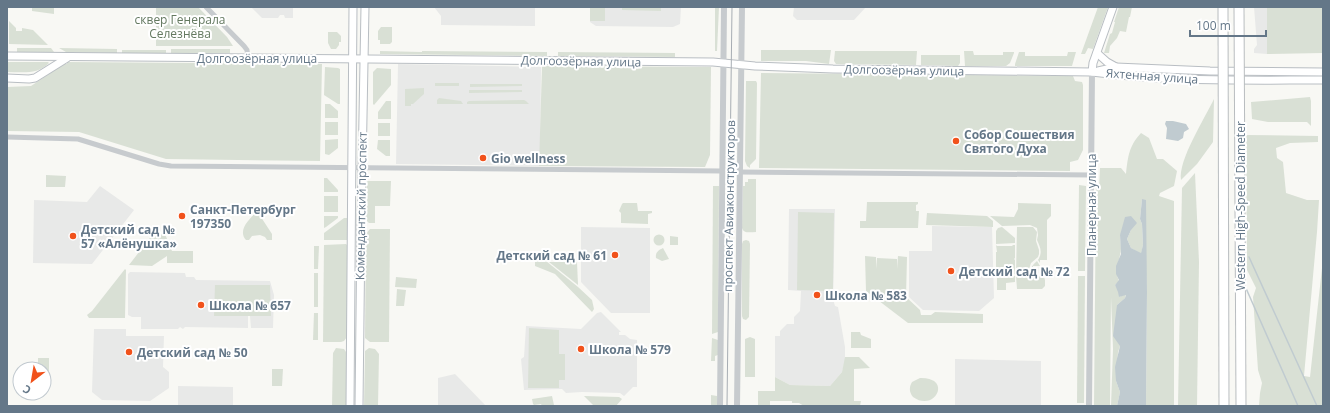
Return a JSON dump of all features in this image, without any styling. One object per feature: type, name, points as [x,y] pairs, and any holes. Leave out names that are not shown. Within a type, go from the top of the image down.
[{"type":"highway","name":"Western High-Speed Diameter","points":[[1222,7],[1224,406]]},
{"type":"highway","name":"Western High-Speed Diameter","points":[[1239,7],[1241,406]]},
{"type":"main road","name":"Комендантский проспект","points":[[350,406],[353,7]]},
{"type":"main road","name":"Комендантский проспект","points":[[359,406],[365,7]]},
{"type":"main road","name":"Планерная улица","points":[[1092,72],[1113,7]]},
{"type":"main road","points":[[1097,53],[1107,62],[1116,67]]},
{"type":"main road","name":"Долгоозёрная улица","points":[[7,56],[705,62],[836,69],[1092,72]]},
{"type":"main road","points":[[7,78],[35,78],[69,57]]},
{"type":"main road","name":"Яхтенная улица","points":[[1092,72],[1116,67],[1210,71],[1323,72]]},
{"type":"main road","name":"Яхтенная улица","points":[[1092,72],[1116,75],[1190,79],[1323,80]]},
{"type":"street","points":[[206,7],[244,46],[247,50],[248,58]]},
{"type":"street","name":"проспект Авиаконструкторов","points":[[720,406],[724,7]]},
{"type":"street","name":"проспект Авиаконструкторов","points":[[737,406],[742,7]]},
{"type":"street","name":"Планерная улица","points":[[1089,406],[1092,72]]},
{"type":"street","points":[[7,137],[78,139],[159,164],[171,166],[722,171]]},
{"type":"street","points":[[740,172],[1091,175]]},
{"type":"shaded area","points":[[251,7],[293,7],[293,18],[285,18],[284,15],[280,15],[278,18],[262,18]]},
{"type":"shaded area","points":[[434,7],[535,7],[535,26],[441,25],[441,16]]},
{"type":"shaded area","points":[[590,7],[681,7],[680,24],[673,27],[596,26],[590,22]]},
{"type":"shaded area","points":[[794,7],[866,7],[854,20],[797,20],[793,16]]},
{"type":"shaded area","points":[[1254,7],[1267,7],[1267,54],[1254,53],[1254,49],[1257,45]]},
{"type":"shaded area","points":[[398,64],[541,67],[540,166],[396,164]]},
{"type":"shaded area","points":[[1166,121],[1186,124],[1189,129],[1184,132],[1183,138],[1178,141],[1166,139]]},
{"type":"shaded area","name":"Детский сад № 57 «Алёнушка»","points":[[100,186],[134,210],[92,264],[33,263],[34,200],[87,202]]},
{"type":"shaded area","points":[[1142,199],[1146,200],[1146,406],[1117,406],[1120,392],[1116,381],[1115,367],[1120,346],[1113,336],[1117,305],[1125,298],[1126,295],[1119,297],[1115,285],[1119,280],[1116,274],[1116,266],[1121,254],[1120,235],[1125,217],[1131,216],[1137,223],[1131,230],[1127,239],[1131,248],[1141,253],[1143,245],[1142,224],[1140,219]]},
{"type":"shaded area","name":"Школа № 583","points":[[789,209],[835,209],[833,299],[835,306],[838,307],[845,347],[845,361],[842,372],[830,386],[790,385],[775,377],[775,336],[780,336],[780,331],[787,324],[794,324],[794,317],[800,311],[801,291],[788,290]]},
{"type":"shaded area","name":"Детский сад № 72","points":[[932,226],[992,227],[994,298],[979,311],[923,310],[909,297],[909,251],[932,251]]},
{"type":"shaded area","name":"Детский сад № 61","points":[[581,227],[650,228],[650,313],[611,313],[581,282]]},
{"type":"shaded area","name":"Школа № 657","points":[[130,272],[185,273],[186,277],[194,277],[196,280],[270,281],[274,295],[273,328],[251,328],[250,316],[248,316],[248,328],[185,327],[183,329],[180,327],[178,329],[141,329],[141,317],[132,317],[128,315],[128,274]]},
{"type":"shaded area","name":"Школа № 579","points":[[601,312],[621,332],[619,332],[619,335],[625,335],[630,339],[637,340],[637,387],[633,387],[624,396],[620,393],[566,393],[562,389],[524,390],[521,359],[524,357],[526,326],[581,329],[597,313]]},
{"type":"shaded area","name":"Детский сад № 50","points":[[94,329],[126,329],[126,336],[164,336],[163,367],[169,372],[169,388],[150,401],[102,400],[92,392]]},
{"type":"shaded area","points":[[955,359],[1041,361],[1041,406],[955,406]]},
{"type":"shaded area","points":[[455,374],[486,406],[438,406],[438,378]]},
{"type":"shaded area","name":"Детский сад № 50","points":[[178,386],[233,387],[233,406],[178,406]]},
{"type":"green space","points":[[32,7],[54,7],[54,14],[32,11]]},
{"type":"green space","name":"сквер Генерала Селезнёва","points":[[156,7],[198,7],[227,37],[233,46],[156,46]]},
{"type":"green space","points":[[590,7],[605,7],[605,21],[590,21]]},
{"type":"green space","points":[[622,7],[661,7],[661,11],[622,10]]},
{"type":"green space","points":[[715,7],[719,7],[717,51],[715,51]]},
{"type":"green space","points":[[1098,7],[1108,7],[1093,49],[1088,48],[1085,54],[1081,54]]},
{"type":"green space","points":[[1119,7],[1132,7],[1126,32],[1120,31],[1117,38],[1110,46],[1109,53],[1104,53],[1110,34],[1112,33]]},
{"type":"green space","points":[[1267,7],[1323,7],[1323,53],[1267,54]]},
{"type":"green space","points":[[9,21],[16,28],[16,31],[22,31],[22,28],[33,30],[48,45],[9,44]]},
{"type":"green space","points":[[381,27],[392,27],[392,42],[390,44],[380,44],[380,40],[378,40],[378,31]]},
{"type":"green space","points":[[328,32],[337,32],[341,36],[341,42],[339,42],[336,49],[331,49],[328,43]]},
{"type":"green space","points":[[17,48],[51,48],[54,52],[17,52]]},
{"type":"green space","points":[[59,48],[117,49],[117,53],[66,52]]},
{"type":"green space","points":[[171,49],[230,49],[230,53],[171,53]]},
{"type":"green space","points":[[122,50],[166,50],[166,53],[122,53]]},
{"type":"green space","points":[[761,50],[831,50],[829,64],[806,61],[761,61]]},
{"type":"green space","points":[[380,51],[547,52],[547,56],[380,54]]},
{"type":"green space","points":[[835,51],[917,51],[916,65],[836,64],[834,61]]},
{"type":"green space","points":[[964,51],[973,51],[974,55],[1003,55],[1003,52],[1014,53],[1010,63],[1006,66],[965,66]]},
{"type":"green space","points":[[558,52],[675,53],[675,57],[558,56]]},
{"type":"green space","points":[[1019,52],[1025,52],[1025,56],[1067,56],[1068,52],[1076,52],[1072,66],[1015,66]]},
{"type":"green space","points":[[921,55],[960,55],[960,63],[958,66],[921,65]]},
{"type":"green space","points":[[7,62],[49,63],[35,71],[7,72]]},
{"type":"green space","points":[[67,62],[322,64],[320,161],[166,159],[79,132],[7,131],[7,87],[31,86],[64,64],[67,64]]},
{"type":"green space","points":[[542,66],[711,67],[710,155],[705,167],[539,166]]},
{"type":"green space","points":[[325,67],[340,69],[340,104],[324,95]]},
{"type":"green space","points":[[377,68],[391,69],[391,85],[374,105],[373,72]]},
{"type":"green space","points":[[761,73],[1073,76],[1075,81],[1082,82],[1083,85],[1083,150],[1078,160],[1070,162],[1070,171],[759,168]]},
{"type":"green space","points":[[746,81],[756,81],[757,83],[756,159],[750,165],[750,168],[747,166],[745,161]]},
{"type":"green space","points":[[435,83],[459,83],[459,86],[435,86]]},
{"type":"green space","points":[[470,84],[522,84],[522,86],[470,87]]},
{"type":"green space","points":[[424,88],[424,94],[413,104],[411,104],[411,106],[405,106],[405,89]]},
{"type":"green space","points":[[469,90],[522,90],[522,92],[469,93]]},
{"type":"green space","points":[[1310,97],[1311,126],[1307,122],[1268,122],[1252,119],[1251,102]]},
{"type":"green space","points":[[439,98],[461,101],[463,104],[437,104],[437,100]]},
{"type":"green space","points":[[1214,99],[1213,142],[1197,164],[1181,180],[1181,172],[1188,151]]},
{"type":"green space","points":[[524,100],[529,104],[467,104],[469,101]]},
{"type":"green space","points":[[386,101],[391,101],[391,119],[378,119],[378,112]]},
{"type":"green space","points":[[325,104],[330,104],[338,111],[338,118],[325,118]]},
{"type":"green space","points":[[325,122],[338,122],[338,135],[325,135]]},
{"type":"green space","points":[[378,123],[390,123],[390,136],[378,136]]},
{"type":"green space","points":[[1141,133],[1149,138],[1157,159],[1163,159],[1177,171],[1174,186],[1160,193],[1159,196],[1174,201],[1174,406],[1146,406],[1147,292],[1142,199],[1140,219],[1142,224],[1143,245],[1141,254],[1131,248],[1127,239],[1131,230],[1120,235],[1121,250],[1117,270],[1119,281],[1115,285],[1119,292],[1119,297],[1126,294],[1125,298],[1117,305],[1120,346],[1118,352],[1116,381],[1120,392],[1117,406],[1111,406],[1113,349],[1111,297],[1110,406],[1094,406],[1096,188],[1099,188],[1100,168],[1121,168],[1126,174],[1130,152],[1134,142]]},
{"type":"green space","points":[[1246,135],[1318,136],[1318,142],[1290,143],[1276,148],[1277,158],[1283,162],[1286,193],[1307,200],[1319,200],[1304,376],[1310,377],[1323,259],[1323,406],[1259,406],[1262,383],[1258,370],[1253,297],[1256,288],[1247,270]]},
{"type":"green space","points":[[338,139],[338,148],[329,155],[325,154],[325,140]]},
{"type":"green space","points":[[378,140],[390,140],[390,156],[386,156],[377,149]]},
{"type":"green space","points":[[1195,173],[1199,262],[1197,406],[1178,406],[1182,188]]},
{"type":"green space","points":[[46,175],[66,176],[65,187],[46,187]]},
{"type":"green space","points":[[324,178],[327,178],[338,190],[338,192],[324,192]]},
{"type":"green space","points":[[748,179],[756,179],[756,232],[746,232],[742,228],[743,186],[745,186],[745,182],[748,182]]},
{"type":"green space","points":[[367,181],[391,181],[390,206],[375,206],[375,223],[369,223],[366,220]]},
{"type":"green space","points":[[1079,185],[1086,186],[1085,271],[1078,271]]},
{"type":"green space","points":[[713,186],[719,186],[718,332],[712,334]]},
{"type":"green space","points":[[324,196],[338,196],[338,212],[324,212]]},
{"type":"green space","points":[[867,202],[918,202],[916,205],[916,211],[919,211],[918,228],[860,228],[860,221],[866,221]]},
{"type":"green space","points":[[623,203],[637,203],[638,211],[652,211],[652,213],[648,214],[648,224],[621,223],[621,213],[619,211]]},
{"type":"green space","points":[[1018,203],[1051,204],[1051,216],[1047,220],[1047,260],[1040,260],[1040,263],[1038,260],[1041,252],[1037,240],[1037,228],[1030,225],[1002,226],[990,216],[1014,217],[1018,209]]},
{"type":"green space","points":[[257,211],[272,234],[272,240],[267,240],[265,237],[260,235],[252,236],[249,240],[246,240],[243,232],[244,229],[248,221]]},
{"type":"green space","points":[[798,212],[834,213],[833,291],[797,290]]},
{"type":"green space","points":[[927,213],[987,216],[993,221],[993,227],[926,225]]},
{"type":"green space","points":[[324,216],[338,216],[338,218],[324,228]]},
{"type":"green space","points":[[344,218],[348,218],[347,240],[324,240],[324,233]]},
{"type":"green space","points":[[1002,227],[1015,238],[1015,243],[996,244],[996,231],[998,228]]},
{"type":"green space","points":[[1017,227],[1033,227],[1037,232],[1036,241],[1039,254],[1038,257],[1031,263],[1028,272],[1025,274],[1016,274]]},
{"type":"green space","points":[[370,229],[390,229],[389,342],[370,342],[365,338],[366,234]]},
{"type":"green space","points":[[153,234],[165,234],[172,251],[193,251],[193,263],[167,263],[167,256],[152,266],[129,265]]},
{"type":"green space","points":[[657,235],[661,235],[663,236],[663,244],[657,245],[654,242],[654,238]]},
{"type":"green space","points":[[670,236],[678,237],[678,245],[670,245]]},
{"type":"green space","points":[[743,241],[749,241],[750,244],[749,317],[746,320],[743,319],[742,316],[742,244]]},
{"type":"green space","points":[[346,244],[348,246],[347,337],[341,342],[323,342],[324,245]]},
{"type":"green space","points":[[996,245],[1015,245],[1015,274],[999,274],[996,271]]},
{"type":"green space","points":[[314,246],[319,246],[318,269],[314,269]]},
{"type":"green space","points":[[663,248],[669,259],[662,261],[656,258],[656,254]]},
{"type":"green space","points":[[865,256],[876,257],[876,269],[877,258],[897,259],[897,269],[898,256],[907,257],[906,297],[920,310],[921,315],[931,315],[935,312],[983,314],[983,323],[908,323],[866,291]]},
{"type":"green space","points":[[535,261],[546,261],[578,287],[592,300],[594,309],[592,312],[555,274],[535,266]]},
{"type":"green space","points":[[1037,261],[1040,266],[1033,266],[1033,275],[1044,277],[1045,286],[1042,289],[1017,289],[1016,276],[1028,274],[1034,264]]},
{"type":"green space","points":[[549,262],[577,262],[578,285]]},
{"type":"green space","points":[[125,269],[125,318],[89,318],[87,315],[92,311]]},
{"type":"green space","points":[[314,273],[318,273],[318,307],[314,307]]},
{"type":"green space","points":[[998,275],[1015,276],[1015,282],[1006,283],[1006,290],[997,290]]},
{"type":"green space","points":[[1078,276],[1085,276],[1084,403],[1077,403]]},
{"type":"green space","points":[[396,277],[417,279],[416,288],[395,287]]},
{"type":"green space","points":[[215,285],[270,285],[271,316],[214,316]]},
{"type":"green space","points":[[397,289],[406,290],[404,306],[396,306]]},
{"type":"green space","points":[[314,313],[318,313],[318,340],[313,340]]},
{"type":"green space","points":[[529,328],[559,330],[559,388],[528,388]]},
{"type":"green space","points":[[851,332],[860,332],[861,335],[871,339],[871,348],[851,348]]},
{"type":"green space","points":[[750,337],[755,339],[755,377],[745,377],[745,339]]},
{"type":"green space","points":[[712,338],[718,340],[718,355],[715,356],[715,361],[711,361]]},
{"type":"green space","points":[[336,348],[344,349],[346,352],[346,406],[332,406],[333,353]]},
{"type":"green space","points":[[369,348],[375,349],[379,354],[378,406],[364,406],[365,351]]},
{"type":"green space","points":[[559,354],[565,354],[565,380],[559,380]]},
{"type":"green space","points":[[845,357],[859,357],[870,368],[854,369],[854,401],[861,401],[860,406],[804,406],[799,403],[792,403],[792,401],[770,401],[770,406],[758,406],[758,391],[775,391],[775,377],[790,385],[830,386],[842,372]]},
{"type":"green space","points":[[38,358],[49,358],[49,361],[38,361]]},
{"type":"green space","points":[[272,369],[283,369],[282,386],[272,386]]},
{"type":"green space","points":[[920,378],[930,379],[936,383],[938,388],[934,398],[928,401],[921,401],[913,397],[910,391],[912,382]]},
{"type":"green space","points":[[711,395],[717,396],[717,406],[711,406]]},
{"type":"green space","points":[[552,396],[554,405],[542,406],[541,404],[533,404],[532,399]]},
{"type":"green space","points":[[584,396],[619,397],[622,399],[616,406],[594,406]]},
{"type":"waterway","points":[[1249,257],[1317,406]]},
{"type":"waterway","points":[[1245,286],[1298,406]]},
{"type":"tram line","points":[[727,406],[732,7]]},
{"type":"place","name":"Собор Сошествия Святого Духа","points":[[956,141]]},
{"type":"place","name":"Gio wellness","points":[[483,158]]},
{"type":"place","name":"Санкт-Петербург 197350","points":[[182,216]]},
{"type":"place","name":"Детский сад № 57 «Алёнушка»","points":[[73,236]]},
{"type":"place","name":"Детский сад № 61","points":[[615,255]]},
{"type":"place","name":"Детский сад № 72","points":[[951,271]]},
{"type":"place","name":"Школа № 583","points":[[817,295]]},
{"type":"place","name":"Школа № 657","points":[[201,305]]},
{"type":"place","name":"Школа № 579","points":[[581,349]]},
{"type":"place","name":"Детский сад № 50","points":[[129,352]]}]
